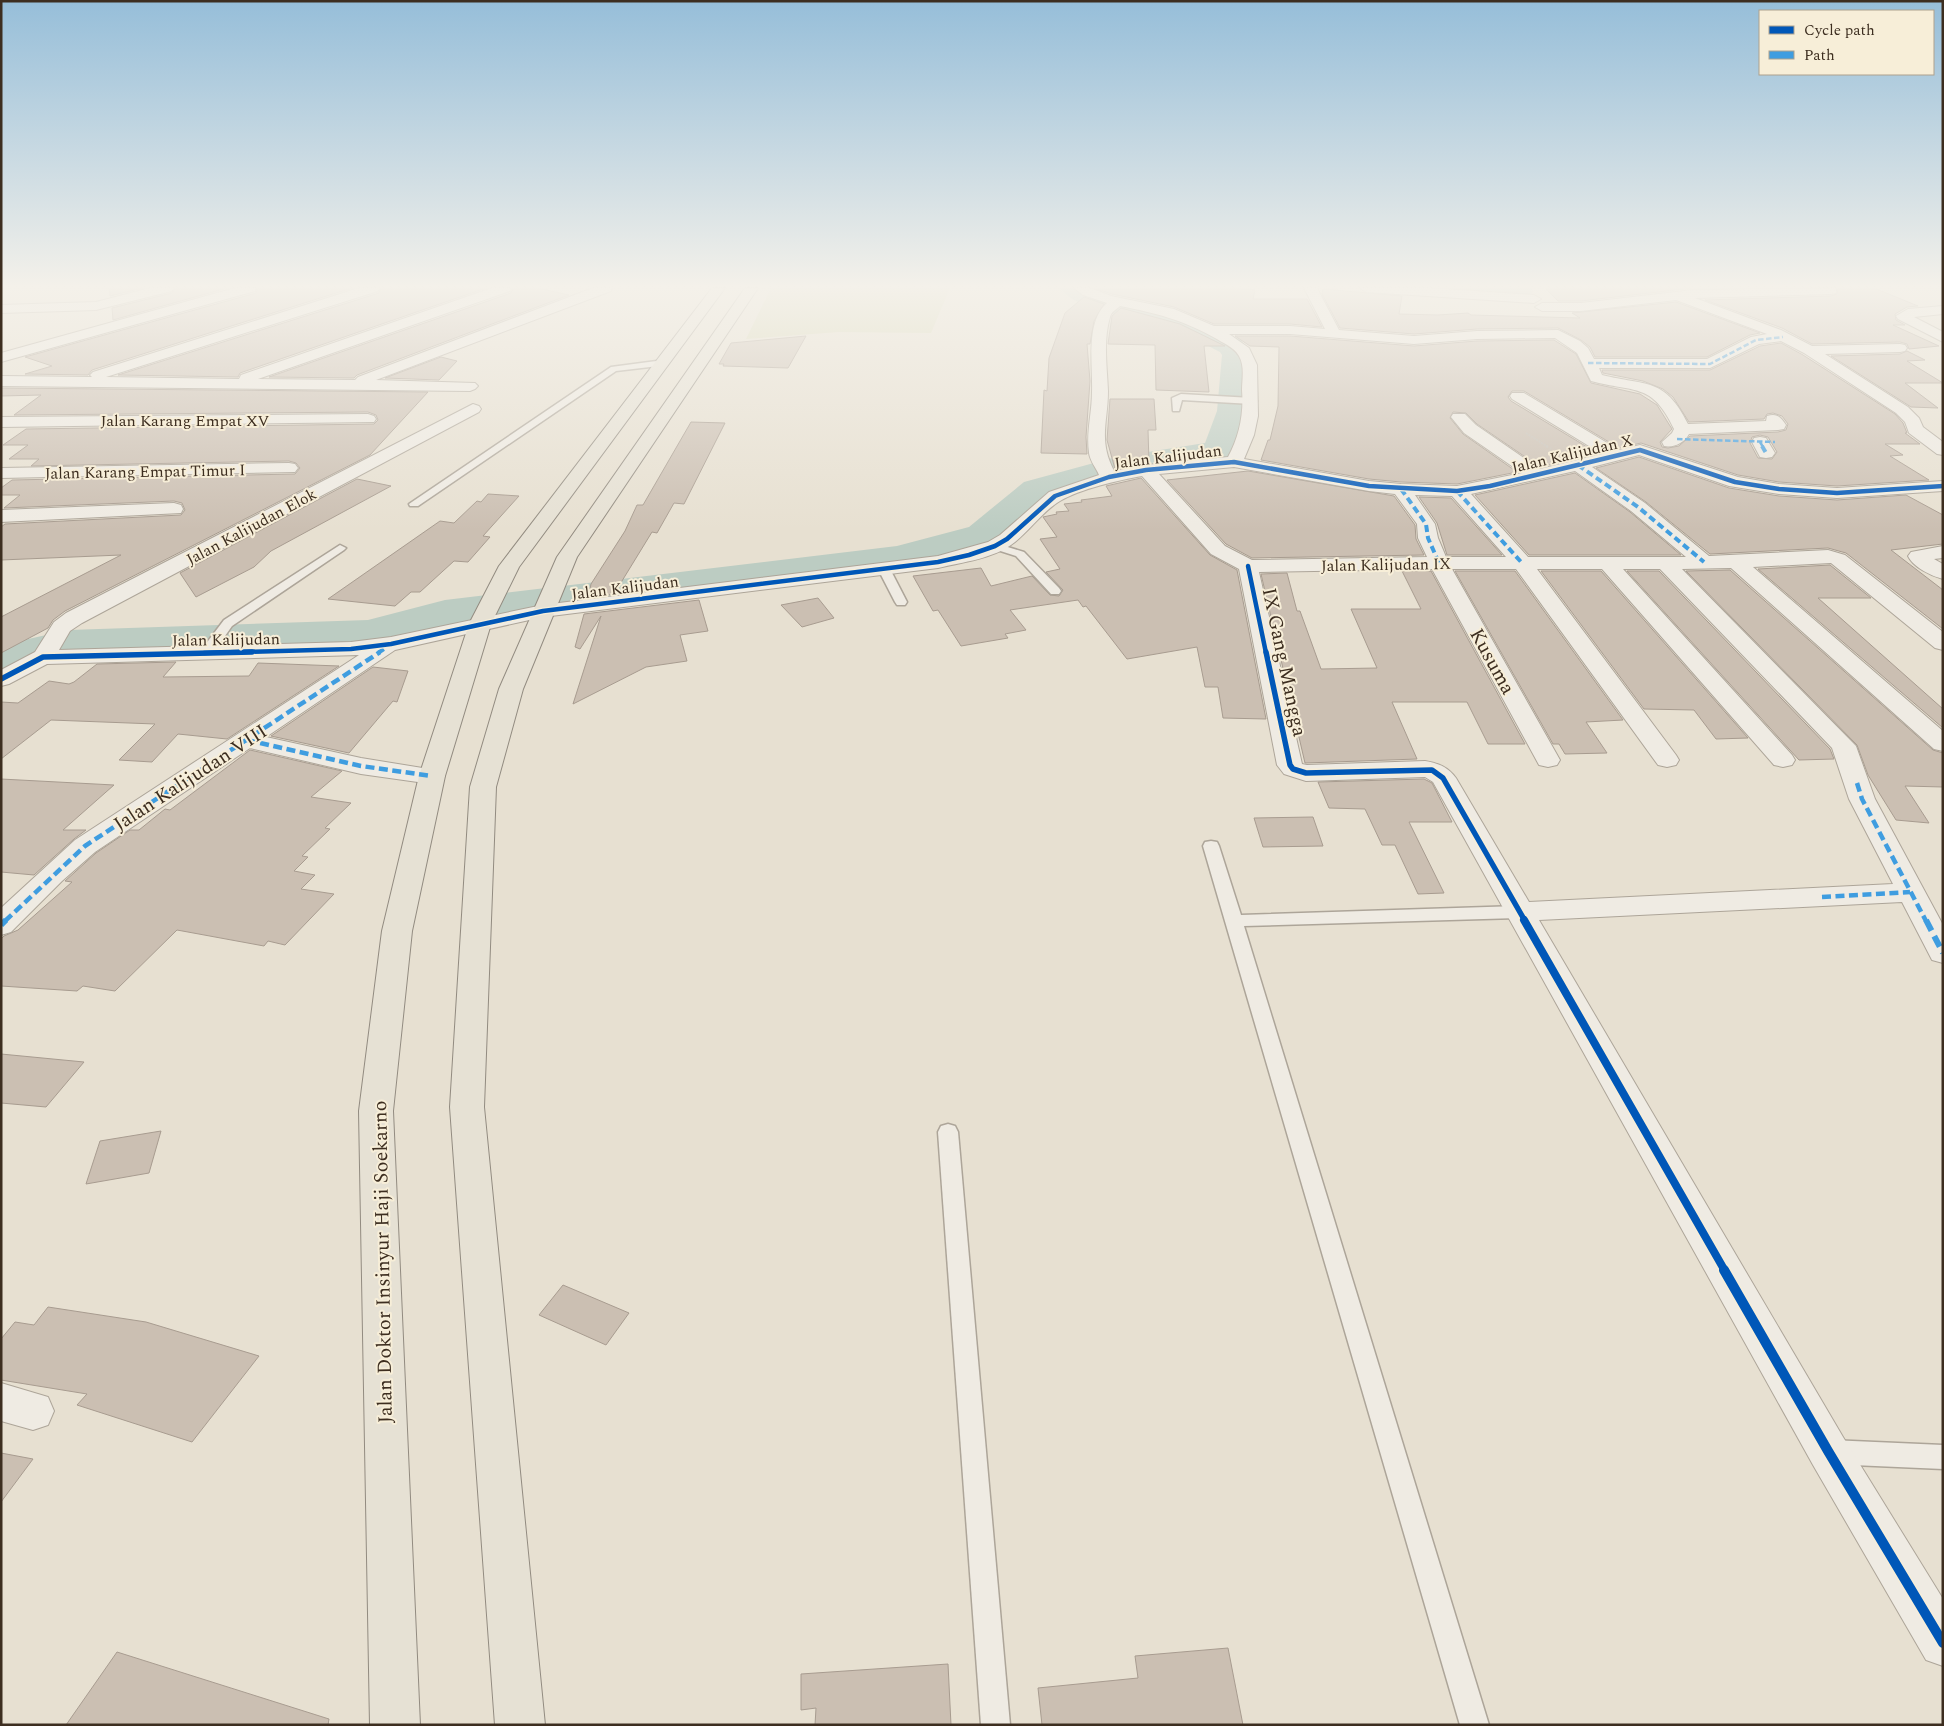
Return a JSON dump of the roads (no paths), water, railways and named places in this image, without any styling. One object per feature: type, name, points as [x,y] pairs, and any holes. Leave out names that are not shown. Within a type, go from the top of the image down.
[{"type":"main road","name":"Jalan Doktor Insinyur Haji Soekarno","points":[[395,1725],[376,1111],[397,931],[432,776],[486,611],[509,566],[660,369]]},
{"type":"main road","points":[[520,1725],[467,1107],[483,787],[511,689],[567,558],[697,369]]},
{"type":"street","points":[[75,383],[120,369]]},
{"type":"street","points":[[229,384],[273,369]]},
{"type":"street","points":[[347,386],[393,369]]},
{"type":"street","points":[[1099,369],[1100,393],[1096,426],[1098,456],[1105,472]]},
{"type":"street","name":"Jalan Kalijudan","points":[[4,676],[49,647],[317,651],[391,644],[486,611],[548,601],[884,569],[954,559],[995,546],[1007,539],[1055,496],[1105,472],[1234,462],[1244,445],[1248,432],[1249,369]]},
{"type":"street","points":[[1591,369],[1596,378],[1639,386],[1662,396],[1673,408],[1679,434]]},
{"type":"street","points":[[1838,369],[1902,410],[1913,421],[1916,429],[1943,450]]},
{"type":"street","points":[[1,381],[470,386]]},
{"type":"street","points":[[1518,396],[1564,425],[1594,440],[1617,456]]},
{"type":"street","name":"Jalan Kalijudan Elok","points":[[49,647],[67,623],[74,618],[473,409]]},
{"type":"street","points":[[1459,417],[1470,429],[1537,475]]},
{"type":"street","name":"Jalan Karang Empat XV","points":[[1,422],[368,418]]},
{"type":"street","points":[[1640,450],[1661,445],[1679,434],[1778,425],[1773,419]]},
{"type":"street","points":[[1679,434],[1767,446]]},
{"type":"street","name":"Jalan Kalijudan X","points":[[1234,462],[1335,482],[1402,490],[1457,490],[1490,486],[1640,450],[1735,482],[1779,489],[1837,493],[1943,486]]},
{"type":"street","points":[[1578,466],[1638,508],[1704,562]]},
{"type":"street","name":"Jalan Karang Empat Timur I","points":[[1,473],[288,468]]},
{"type":"street","name":"Jalan Kalijudan IX","points":[[1146,470],[1218,550],[1248,566],[1439,563],[1608,564],[1736,562],[1834,557],[1943,643]]},
{"type":"street","name":"Kusuma","points":[[1402,490],[1426,524],[1428,538],[1439,563],[1548,760]]},
{"type":"street","points":[[1457,490],[1478,511],[1522,563],[1667,760]]},
{"type":"street","points":[[1,516],[174,509]]},
{"type":"street","points":[[1943,552],[1918,556],[1919,559],[1943,573]]},
{"type":"street","points":[[1736,562],[1943,744]]},
{"type":"street","points":[[1665,563],[1844,746],[1862,798],[1943,953]]},
{"type":"street","points":[[1608,564],[1784,760]]},
{"type":"street","name":"IX Gang Mangga","points":[[1248,566],[1290,765],[1293,769],[1306,773],[1425,769],[1438,773],[1443,778],[1518,912]]},
{"type":"street","name":"Jalan Kalijudan VIII","points":[[1,925],[85,846],[121,820],[248,740],[391,644]]},
{"type":"street","points":[[248,740],[361,766],[432,776]]},
{"type":"street","points":[[1910,892],[1518,912],[1828,1452],[1943,1642]]},
{"type":"lane","points":[[414,504],[614,369],[618,369]]},
{"type":"lane","points":[[1176,409],[1178,398],[1247,401]]},
{"type":"lane","points":[[995,546],[1020,554],[1055,591]]},
{"type":"lane","points":[[208,650],[228,623],[340,548]]},
{"type":"lane","points":[[884,569],[901,602]]},
{"type":"lane","points":[[1211,846],[1475,1725]]},
{"type":"lane","points":[[1234,921],[1518,912]]},
{"type":"lane","points":[[948,1132],[996,1725]]},
{"type":"lane","points":[[1828,1452],[1943,1457]]},
{"type":"waterway","points":[[1,660],[9,656],[69,643],[369,633],[445,613],[899,558],[983,535],[1037,490],[1116,468],[1163,462],[1220,451],[1233,411],[1236,369]]}]
